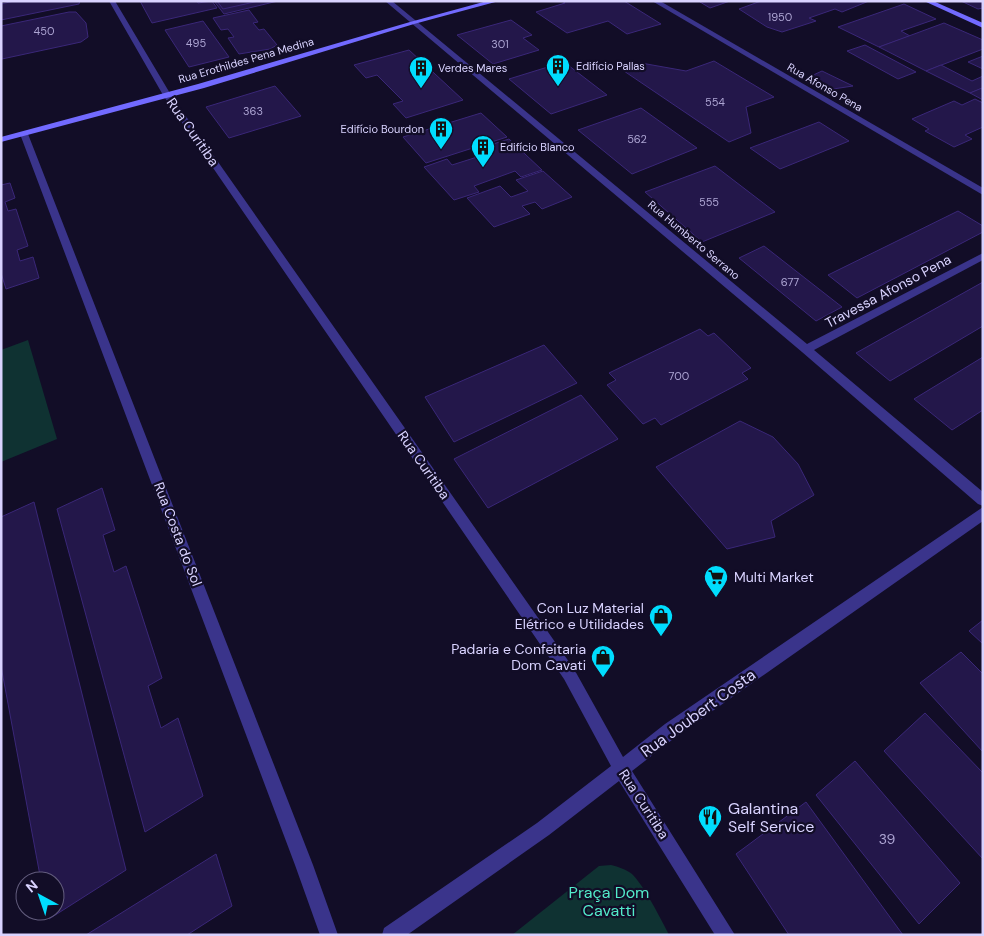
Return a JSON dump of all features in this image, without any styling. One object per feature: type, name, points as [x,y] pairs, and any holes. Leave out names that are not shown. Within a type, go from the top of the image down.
[{"type":"street","name":"Rua Curitiba","points":[[112,1],[168,95],[569,674],[621,769],[726,935]]},
{"type":"street","name":"Rua Humberto Serrano","points":[[388,1],[412,23],[806,349],[983,500]]},
{"type":"street","name":"Rua Erothildes Pena Medina","points":[[1,140],[168,95],[412,23],[496,1]]},
{"type":"street","name":"Rua Afonso Pena","points":[[655,1],[983,192]]},
{"type":"street","points":[[927,1],[983,26]]},
{"type":"street","name":"Rua Costa do Sol","points":[[24,134],[301,856],[329,935]]},
{"type":"street","name":"Travessa Afonso Pena","points":[[806,349],[983,256]]},
{"type":"street","name":"Rua Joubert Costa","points":[[394,934],[543,828],[679,724],[983,513]]},
{"type":"green space","points":[[28,340],[57,439],[1,462],[1,350]]},
{"type":"green space","name":"Praça Dom Cavatti","points":[[611,865],[632,874],[652,903],[669,935],[512,935],[599,866]]},
{"type":"building","points":[[14,1],[80,1],[79,4],[1,20],[1,4]]},
{"type":"building","points":[[140,1],[197,1],[198,3],[212,1],[217,8],[152,23]]},
{"type":"building","points":[[214,1],[278,1],[224,14]]},
{"type":"building","points":[[217,1],[259,1],[223,9]]},
{"type":"building","points":[[562,1],[624,1],[661,24],[627,34],[608,21],[567,33],[536,12],[565,3]]},
{"type":"building","points":[[730,1],[710,8],[700,2]]},
{"type":"building","points":[[761,1],[869,1],[842,12],[835,9],[809,18],[816,21],[782,32],[767,27],[739,9]]},
{"type":"building","points":[[961,1],[983,1],[983,8],[978,9]]},
{"type":"building","points":[[904,4],[936,19],[901,31],[910,36],[879,47],[838,27]]},
{"type":"building","points":[[249,10],[258,22],[253,23],[259,30],[264,29],[277,45],[270,49],[239,54],[228,38],[234,37],[228,29],[221,30],[213,18]]},
{"type":"building","points":[[76,12],[86,23],[88,37],[81,42],[2,59],[1,26]]},
{"type":"building","points":[[511,20],[532,35],[523,38],[539,50],[493,64],[457,35]]},
{"type":"building","points":[[203,21],[229,57],[189,67],[165,30]]},
{"type":"building","points":[[944,23],[983,40],[983,49],[926,71],[879,47]]},
{"type":"building","points":[[865,45],[916,72],[898,79],[847,51]]},
{"type":"building","name":"Verdes Mares","points":[[409,50],[463,100],[406,118],[393,104],[403,101],[377,75],[366,78],[354,65]]},
{"type":"building","points":[[983,56],[983,69],[968,62]]},
{"type":"building","points":[[714,61],[774,97],[746,107],[751,133],[729,142],[621,69],[641,63],[686,71]]},
{"type":"building","name":"Edifício Pallas","points":[[564,62],[607,95],[551,114],[509,79]]},
{"type":"building","points":[[941,65],[972,81],[983,76],[983,88],[970,93],[926,71]]},
{"type":"building","points":[[822,71],[853,86],[833,89],[809,77]]},
{"type":"building","points":[[275,86],[301,116],[229,138],[206,107]]},
{"type":"building","points":[[982,88],[983,100],[970,93]]},
{"type":"building","points":[[975,99],[983,103],[983,127],[965,135],[972,139],[954,147],[925,131],[929,129],[912,119],[954,101],[962,105]]},
{"type":"building","points":[[641,108],[697,148],[632,174],[578,130]]},
{"type":"building","name":"Edifício Bourdon","points":[[481,113],[507,137],[426,163],[403,137]]},
{"type":"building","points":[[819,122],[849,141],[780,169],[750,148]]},
{"type":"building","name":"Edifício Blanco","points":[[509,139],[542,170],[521,177],[515,171],[474,186],[479,192],[454,200],[424,167],[447,159],[452,165],[493,152],[487,146]]},
{"type":"building","points":[[715,166],[775,212],[702,242],[645,192]]},
{"type":"building","points":[[543,171],[572,197],[542,209],[535,202],[522,206],[530,214],[494,227],[467,198],[500,186],[511,197],[528,191],[516,180]]},
{"type":"building","points":[[10,183],[15,198],[5,202],[8,211],[16,209],[28,246],[17,250],[20,261],[33,257],[39,278],[6,289],[1,273],[1,185]]},
{"type":"building","points":[[958,211],[983,226],[983,232],[857,298],[828,275]]},
{"type":"building","points":[[764,246],[842,307],[816,321],[739,258]]},
{"type":"building","points":[[983,282],[983,326],[890,381],[856,353]]},
{"type":"building","points":[[700,329],[708,336],[714,333],[751,368],[742,373],[748,379],[661,425],[655,418],[643,424],[607,385],[616,380],[609,373]]},
{"type":"building","points":[[544,345],[577,383],[454,442],[425,397]]},
{"type":"building","points":[[983,357],[983,410],[952,430],[914,399]]},
{"type":"building","points":[[581,395],[618,439],[488,508],[454,459]]},
{"type":"building","points":[[740,421],[773,437],[798,464],[814,495],[771,521],[775,537],[727,549],[656,467]]},
{"type":"building","points":[[102,488],[115,530],[103,535],[114,572],[126,566],[162,678],[148,686],[161,728],[178,718],[203,796],[145,832],[57,509]]},
{"type":"building","points":[[34,502],[126,870],[65,909],[65,871],[39,871],[1,666],[1,517]]},
{"type":"building","points":[[983,620],[983,644],[969,631]]},
{"type":"building","points":[[961,652],[983,674],[983,752],[920,683]]},
{"type":"building","points":[[925,713],[983,773],[983,859],[884,751]]},
{"type":"building","points":[[855,761],[960,883],[919,924],[816,795]]},
{"type":"building","points":[[806,802],[903,935],[789,935],[736,854]]},
{"type":"building","points":[[216,854],[232,906],[187,935],[86,935]]},
{"type":"place","name":"Edifício Pallas","points":[[558,87]]},
{"type":"place","name":"Verdes Mares","points":[[421,89]]},
{"type":"place","name":"Edifício Bourdon","points":[[441,150]]},
{"type":"place","name":"Edifício Blanco","points":[[483,168]]},
{"type":"place","name":"Multi Market","points":[[716,598]]},
{"type":"place","name":"Con Luz Material Elétrico e Utilidades","points":[[661,637]]},
{"type":"place","name":"Padaria e Confeitaria Dom Cavati","points":[[603,678]]},
{"type":"place","name":"Galantina Self Service","points":[[710,838]]}]
